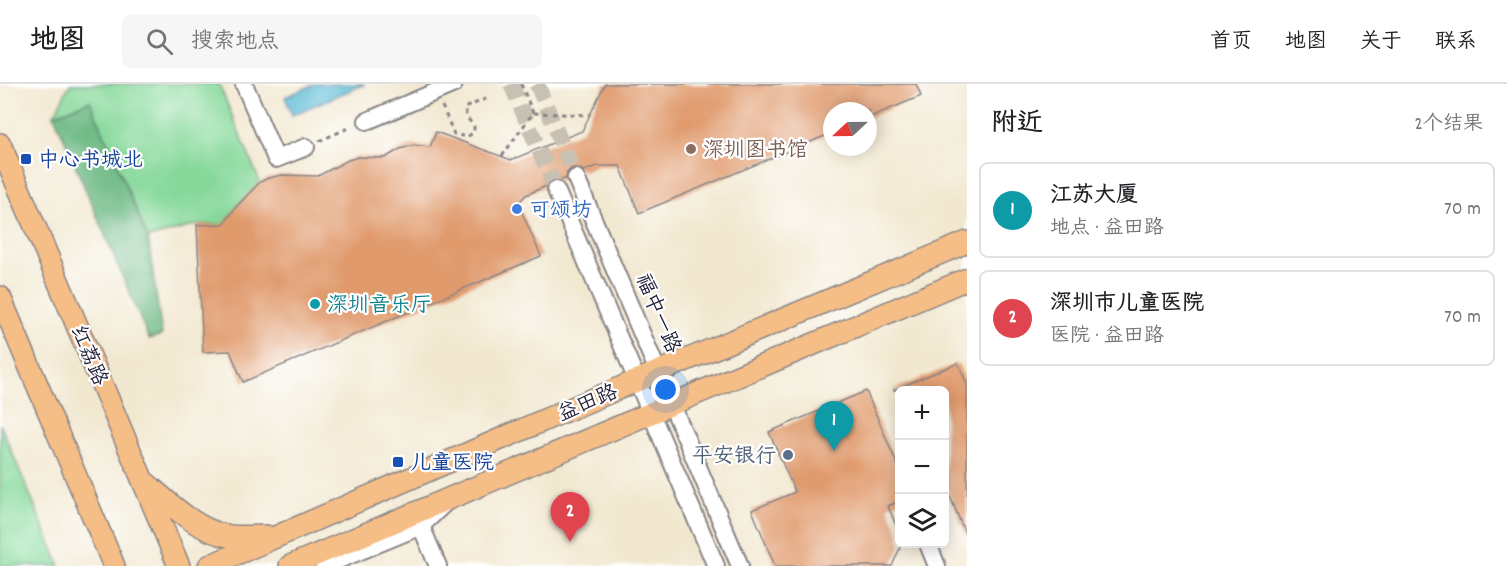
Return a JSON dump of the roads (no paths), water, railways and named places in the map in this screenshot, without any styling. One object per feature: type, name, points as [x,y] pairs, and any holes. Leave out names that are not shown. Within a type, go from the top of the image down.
[{"type":"main road","name":"红荔路","points":[[0,144],[179,566]]},
{"type":"main road","name":"益田路","points":[[209,566],[637,381],[967,242]]},
{"type":"main road","name":"益田路","points":[[290,566],[967,279]]},
{"type":"main road","points":[[0,297],[114,566]]},
{"type":"main road","points":[[143,482],[184,515],[206,529],[231,536],[275,536]]},
{"type":"street","points":[[244,84],[276,159],[306,147]]},
{"type":"street","points":[[367,120],[454,84]]},
{"type":"street","name":"福中一路","points":[[576,178],[740,566]]},
{"type":"street","points":[[556,190],[716,566]]},
{"type":"street","points":[[324,566],[421,526],[452,497]]},
{"type":"street","points":[[421,526],[438,566]]},
{"type":"street","points":[[930,548],[937,566]]},
{"type":"water","points":[[315,84],[365,84],[292,115],[285,97]]},
{"type":"tunnel","points":[[511,84],[556,190]]},
{"type":"tunnel","points":[[537,84],[576,178]]},
{"type":"place","name":"深圳图书馆","points":[[691,149]]},
{"type":"place","name":"中心书城北","points":[[26,159]]},
{"type":"place","name":"可颂坊","points":[[517,209]]},
{"type":"place","name":"深圳音乐厅","points":[[315,304]]},
{"type":"place","name":"江苏大厦","points":[[834,451]]},
{"type":"place","name":"平安银行","points":[[788,455]]},
{"type":"place","name":"儿童医院","points":[[398,462]]},
{"type":"place","name":"深圳市儿童医院","points":[[570,542]]}]
